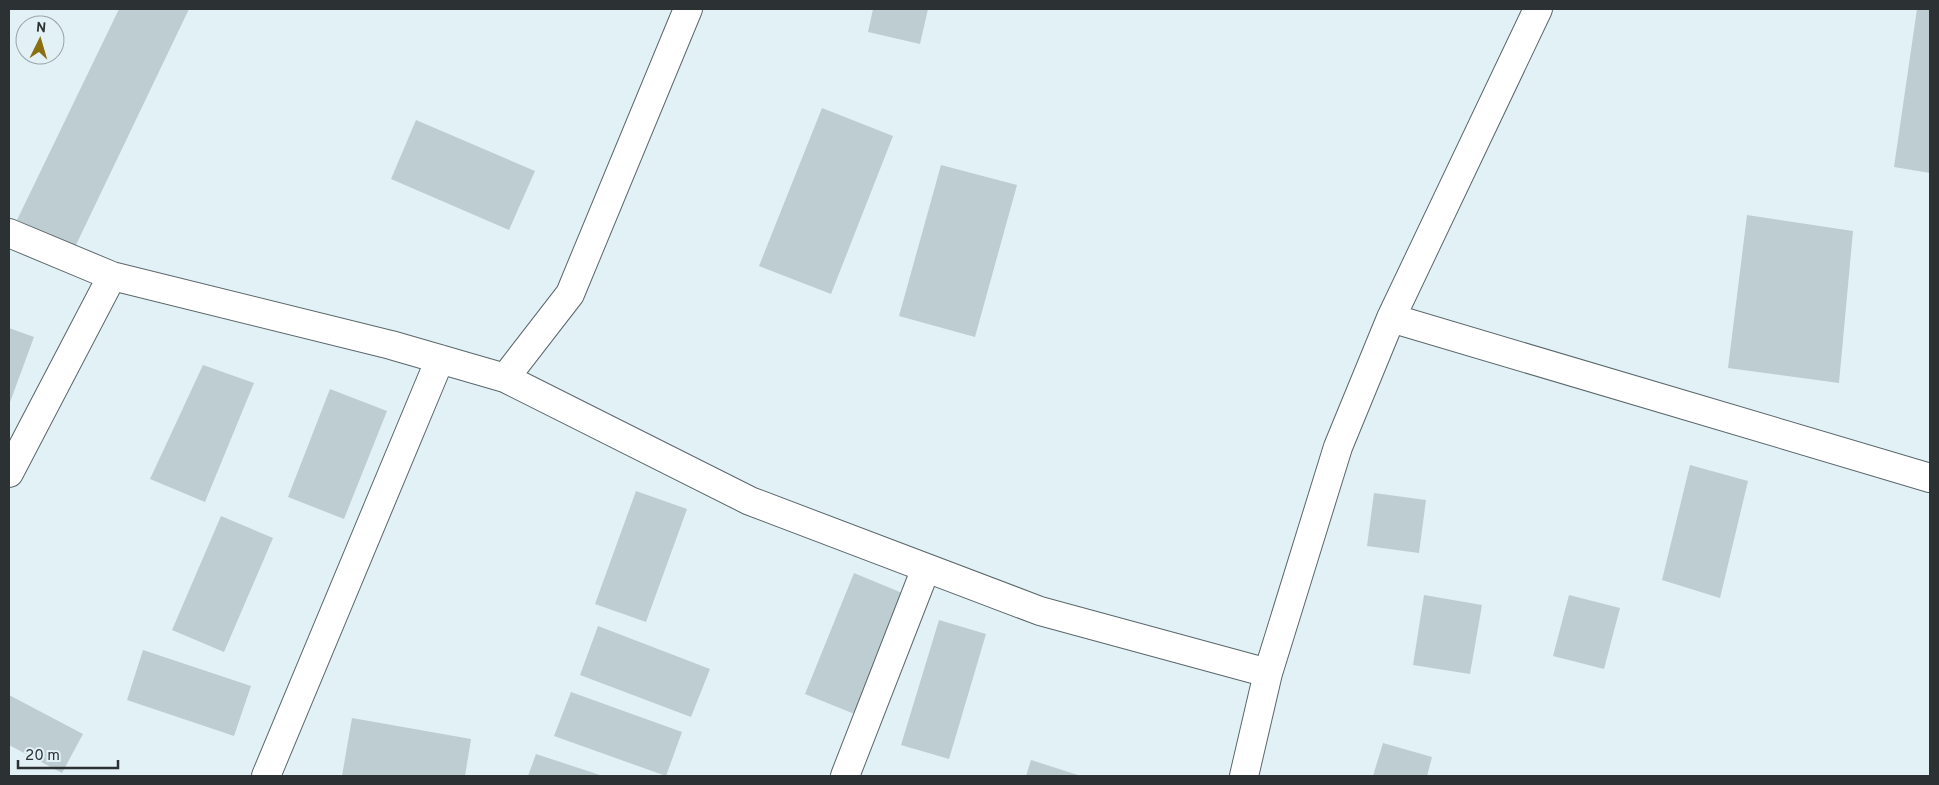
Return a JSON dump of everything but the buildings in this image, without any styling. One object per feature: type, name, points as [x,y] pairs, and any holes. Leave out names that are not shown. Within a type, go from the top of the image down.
[{"type":"street","points":[[505,378],[570,294],[688,9]]},
{"type":"street","points":[[1244,776],[1268,673],[1338,447],[1391,318],[1538,9]]},
{"type":"street","points":[[9,233],[112,276],[391,345],[505,378],[750,501],[1040,611],[1268,673]]},
{"type":"street","points":[[9,473],[112,276]]},
{"type":"street","points":[[1391,318],[1930,478]]},
{"type":"street","points":[[266,776],[440,359]]},
{"type":"street","points":[[845,776],[926,568]]}]
